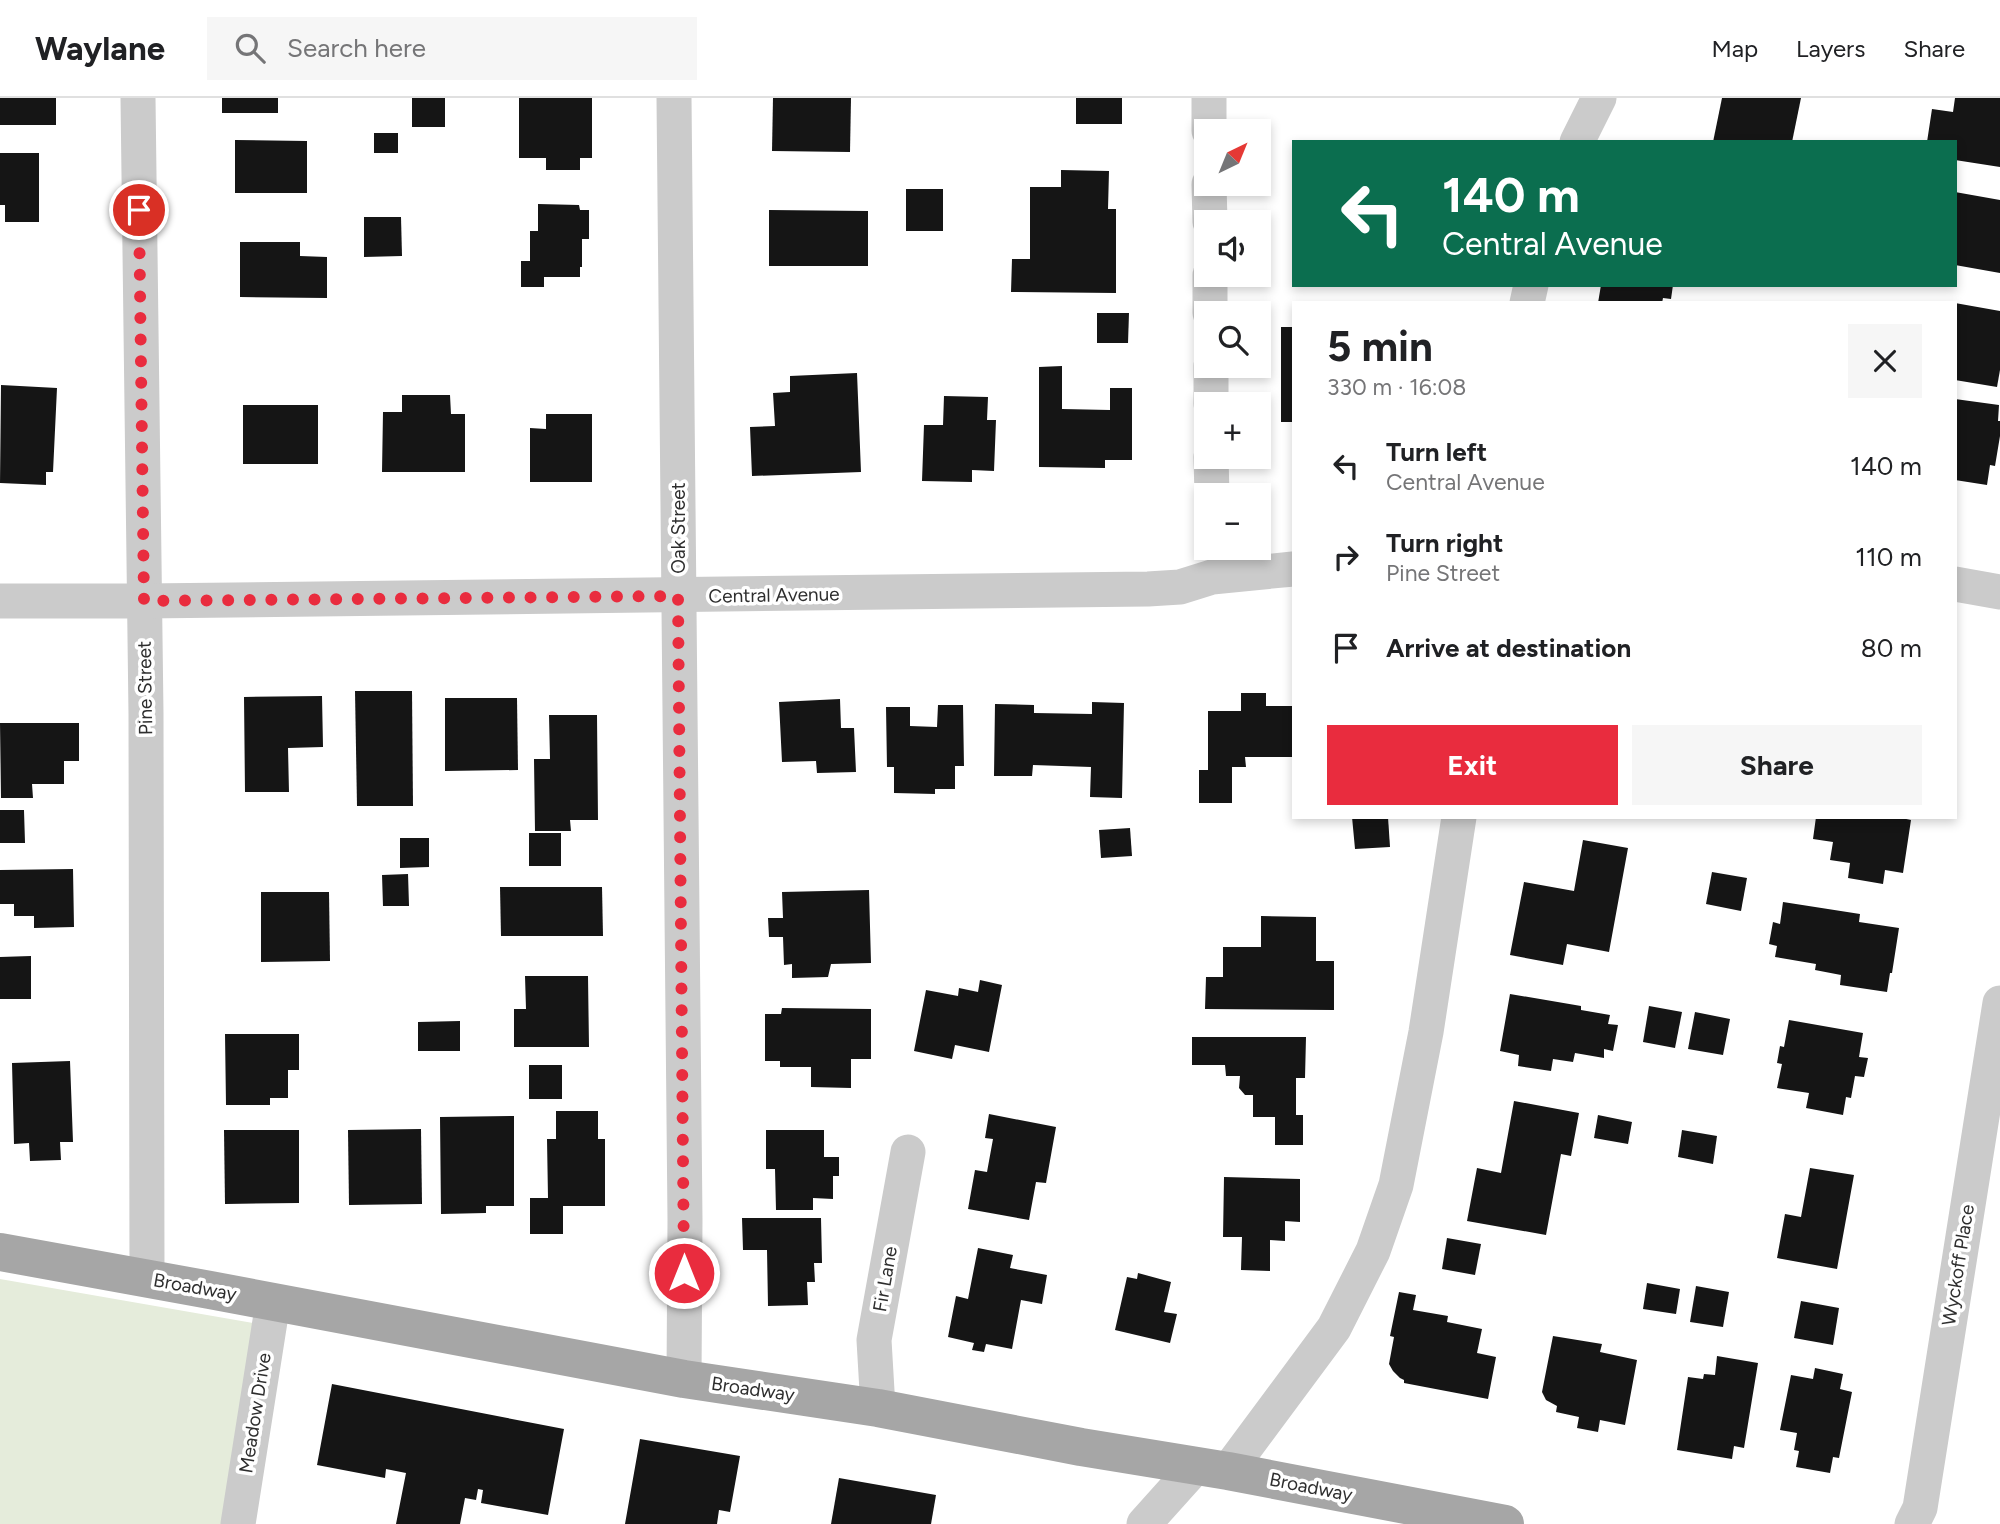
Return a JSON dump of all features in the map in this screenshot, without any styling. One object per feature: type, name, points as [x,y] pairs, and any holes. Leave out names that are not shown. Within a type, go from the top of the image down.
[{"type":"main road","name":"Broadway","points":[[0,1252],[684,1379],[878,1408],[1506,1524]]},
{"type":"street","name":"Pine Street","points":[[138,98],[146,714],[147,1278]]},
{"type":"street","name":"Oak Street","points":[[674,98],[685,1220],[684,1379]]},
{"type":"street","points":[[1209,98],[1209,119]]},
{"type":"street","points":[[1578,140],[1599,98]]},
{"type":"street","name":"Central Avenue","points":[[0,601],[1149,589],[1180,587],[1212,562],[1292,569]]},
{"type":"street","points":[[1957,584],[2000,592]]},
{"type":"street","points":[[1144,1524],[1212,1469],[1334,1328],[1373,1251],[1396,1185],[1426,1032],[1459,819]]},
{"type":"street","name":"Wyckoff Place","points":[[1912,1524],[1920,1508],[2000,1003]]},
{"type":"street","name":"Fir Lane","points":[[878,1408],[874,1340],[908,1152]]},
{"type":"street","name":"Meadow Drive","points":[[237,1524],[272,1301]]},
{"type":"green space","points":[[0,1279],[253,1323],[225,1524],[0,1524]]},
{"type":"building","points":[[0,98],[56,98],[56,125],[0,125]]},
{"type":"building","points":[[222,98],[278,98],[278,113],[222,113]]},
{"type":"building","points":[[412,98],[445,98],[445,127],[412,127]]},
{"type":"building","points":[[519,98],[592,98],[592,158],[580,158],[580,170],[546,170],[546,158],[519,158]]},
{"type":"building","points":[[773,98],[851,98],[850,152],[772,151]]},
{"type":"building","points":[[1076,98],[1122,98],[1122,124],[1076,124]]},
{"type":"building","points":[[1722,98],[1801,98],[1792,140],[1713,140]]},
{"type":"building","points":[[1955,98],[2000,98],[2000,167],[1957,160],[1957,140],[1927,140],[1932,109],[1953,112]]},
{"type":"building","points":[[374,133],[398,133],[398,153],[374,153]]},
{"type":"building","points":[[235,140],[307,141],[307,193],[235,193]]},
{"type":"building","points":[[0,153],[39,153],[39,222],[5,222],[5,205],[0,205]]},
{"type":"building","points":[[1061,170],[1109,171],[1108,209],[1116,209],[1116,293],[1011,292],[1012,259],[1030,259],[1030,187],[1061,187]]},
{"type":"building","points":[[906,189],[943,189],[943,231],[906,231]]},
{"type":"building","points":[[1957,192],[2000,200],[2000,273],[1957,265]]},
{"type":"building","points":[[538,204],[579,205],[580,210],[589,210],[589,239],[582,239],[580,277],[544,277],[544,287],[521,287],[521,261],[530,261],[530,231],[538,231]]},
{"type":"building","points":[[769,210],[868,211],[868,266],[769,266]]},
{"type":"building","points":[[364,217],[401,217],[402,256],[364,257]]},
{"type":"building","points":[[240,242],[300,242],[300,256],[327,257],[327,298],[240,297]]},
{"type":"building","points":[[1601,287],[1673,287],[1671,299],[1663,298],[1662,301],[1598,301]]},
{"type":"building","points":[[1957,303],[2000,311],[2000,370],[1997,387],[1957,380]]},
{"type":"building","points":[[1097,313],[1129,313],[1128,343],[1097,343]]},
{"type":"building","points":[[1281,327],[1292,327],[1292,422],[1281,422]]},
{"type":"building","points":[[1062,366],[1062,409],[1110,410],[1110,388],[1132,388],[1132,460],[1105,460],[1105,468],[1039,467],[1039,367]]},
{"type":"building","points":[[857,373],[861,472],[752,476],[750,427],[775,426],[773,393],[790,392],[790,376]]},
{"type":"building","points":[[1,385],[57,388],[53,472],[46,472],[46,485],[0,483]]},
{"type":"building","points":[[402,395],[450,395],[451,414],[465,414],[465,472],[382,472],[383,412],[402,412]]},
{"type":"building","points":[[944,396],[988,397],[987,420],[996,420],[994,471],[972,470],[972,482],[922,481],[924,425],[943,425]]},
{"type":"building","points":[[1957,399],[1999,405],[2000,436],[1995,466],[1990,465],[1987,485],[1957,480]]},
{"type":"building","points":[[243,405],[318,405],[318,464],[243,464]]},
{"type":"building","points":[[546,414],[592,414],[592,482],[530,482],[530,428],[546,429]]},
{"type":"building","points":[[355,691],[412,691],[413,806],[357,806]]},
{"type":"building","points":[[1241,693],[1266,693],[1266,706],[1292,706],[1292,757],[1245,757],[1246,767],[1232,767],[1232,803],[1199,803],[1199,770],[1208,770],[1208,711],[1241,711]]},
{"type":"building","points":[[322,696],[323,747],[288,748],[289,792],[245,792],[244,697]]},
{"type":"building","points":[[445,698],[517,698],[518,770],[445,771]]},
{"type":"building","points":[[840,699],[841,728],[854,728],[856,772],[817,773],[816,761],[782,762],[779,702]]},
{"type":"building","points":[[1092,702],[1124,703],[1122,798],[1090,797],[1091,767],[1033,765],[1032,776],[994,776],[995,704],[1034,705],[1034,713],[1092,714]]},
{"type":"building","points":[[938,705],[963,705],[964,766],[955,766],[955,789],[935,789],[935,794],[894,793],[894,767],[887,767],[886,707],[910,707],[910,726],[937,727]]},
{"type":"building","points":[[549,715],[597,715],[598,820],[570,820],[571,831],[535,831],[534,759],[550,759]]},
{"type":"building","points":[[0,723],[79,723],[79,761],[64,761],[64,784],[32,784],[33,798],[1,798]]},
{"type":"building","points":[[0,810],[24,810],[25,843],[0,843]]},
{"type":"building","points":[[1352,819],[1388,819],[1390,847],[1355,849]]},
{"type":"building","points":[[1816,819],[1911,820],[1903,873],[1885,870],[1883,884],[1848,878],[1850,863],[1830,860],[1833,842],[1813,839]]},
{"type":"building","points":[[1130,828],[1132,856],[1101,858],[1099,830]]},
{"type":"building","points":[[529,833],[561,833],[561,866],[529,866]]},
{"type":"building","points":[[400,838],[429,838],[429,867],[400,868]]},
{"type":"building","points":[[1583,840],[1628,848],[1609,952],[1567,944],[1563,965],[1510,955],[1524,882],[1574,891]]},
{"type":"building","points":[[73,869],[74,927],[34,928],[34,916],[14,916],[14,904],[0,904],[0,870]]},
{"type":"building","points":[[1712,872],[1747,878],[1741,911],[1706,904]]},
{"type":"building","points":[[408,874],[409,906],[383,906],[382,875]]},
{"type":"building","points":[[500,887],[602,887],[603,936],[501,936]]},
{"type":"building","points":[[869,890],[871,963],[831,964],[828,977],[792,978],[792,964],[784,965],[783,937],[769,937],[768,918],[783,918],[782,892]]},
{"type":"building","points":[[261,892],[329,892],[330,961],[261,962]]},
{"type":"building","points":[[1783,902],[1860,914],[1859,922],[1899,928],[1887,992],[1840,985],[1841,975],[1815,970],[1816,964],[1775,957],[1777,946],[1769,944],[1773,922],[1780,924]]},
{"type":"building","points":[[1261,916],[1316,917],[1316,961],[1334,961],[1334,1010],[1205,1009],[1206,977],[1223,977],[1223,947],[1261,947]]},
{"type":"building","points":[[31,956],[31,999],[0,999],[0,957]]},
{"type":"building","points":[[525,976],[588,976],[589,1047],[514,1047],[514,1009],[526,1009]]},
{"type":"building","points":[[980,980],[1002,985],[989,1052],[955,1045],[952,1059],[914,1051],[926,990],[958,996],[959,988],[978,992]]},
{"type":"building","points":[[1510,994],[1581,1006],[1581,1010],[1610,1015],[1608,1024],[1618,1025],[1613,1051],[1604,1049],[1604,1058],[1575,1053],[1573,1062],[1553,1059],[1551,1071],[1518,1066],[1519,1055],[1500,1051]]},
{"type":"building","points":[[1649,1006],[1682,1012],[1675,1048],[1643,1042]]},
{"type":"building","points":[[782,1008],[871,1009],[871,1059],[851,1059],[851,1088],[811,1087],[811,1067],[780,1067],[780,1061],[765,1061],[765,1014],[781,1014]]},
{"type":"building","points":[[1695,1012],[1730,1019],[1723,1055],[1688,1049]]},
{"type":"building","points":[[1789,1020],[1863,1033],[1859,1057],[1868,1058],[1864,1077],[1855,1076],[1851,1098],[1846,1097],[1843,1115],[1806,1108],[1809,1093],[1777,1088],[1782,1064],[1777,1063],[1780,1046],[1784,1047]]},
{"type":"building","points":[[460,1021],[460,1051],[418,1051],[418,1022]]},
{"type":"building","points":[[225,1034],[299,1034],[299,1070],[288,1070],[288,1098],[270,1098],[270,1105],[226,1105]]},
{"type":"building","points":[[1192,1037],[1306,1037],[1305,1078],[1296,1078],[1296,1115],[1303,1115],[1303,1145],[1275,1145],[1275,1117],[1253,1117],[1253,1095],[1245,1095],[1239,1088],[1240,1076],[1226,1076],[1225,1065],[1192,1065]]},
{"type":"building","points":[[70,1061],[73,1142],[60,1142],[61,1160],[30,1161],[29,1143],[14,1144],[12,1063]]},
{"type":"building","points":[[529,1065],[562,1065],[562,1099],[529,1099]]},
{"type":"building","points":[[1514,1101],[1579,1113],[1571,1156],[1561,1154],[1546,1235],[1467,1221],[1477,1168],[1501,1173]]},
{"type":"building","points":[[556,1111],[598,1111],[598,1139],[605,1139],[605,1206],[563,1206],[563,1234],[530,1234],[530,1198],[548,1198],[547,1139],[556,1139]]},
{"type":"building","points":[[989,1114],[1056,1127],[1046,1183],[1036,1182],[1029,1220],[968,1209],[975,1170],[987,1172],[993,1139],[985,1138]]},
{"type":"building","points":[[1598,1115],[1632,1122],[1628,1144],[1594,1138]]},
{"type":"building","points":[[514,1116],[514,1206],[486,1206],[486,1213],[441,1214],[440,1117]]},
{"type":"building","points":[[421,1129],[422,1204],[349,1205],[348,1130]]},
{"type":"building","points":[[224,1130],[299,1130],[299,1203],[225,1204]]},
{"type":"building","points":[[766,1130],[824,1130],[824,1157],[839,1157],[839,1176],[833,1176],[833,1199],[813,1198],[813,1210],[776,1210],[775,1169],[766,1169]]},
{"type":"building","points":[[1682,1130],[1717,1136],[1713,1164],[1678,1157]]},
{"type":"building","points":[[1810,1168],[1854,1175],[1837,1269],[1777,1258],[1785,1214],[1801,1217]]},
{"type":"building","points":[[1224,1177],[1300,1179],[1300,1222],[1285,1221],[1285,1241],[1270,1240],[1270,1271],[1241,1270],[1242,1237],[1223,1237]]},
{"type":"building","points":[[742,1218],[821,1218],[822,1263],[814,1263],[815,1282],[807,1282],[808,1305],[768,1306],[767,1250],[743,1250]]},
{"type":"building","points":[[1447,1238],[1481,1244],[1475,1275],[1442,1269]]},
{"type":"building","points":[[978,1248],[1013,1255],[1010,1268],[1047,1275],[1042,1304],[1021,1300],[1012,1349],[986,1344],[984,1352],[972,1350],[974,1343],[948,1337],[956,1296],[968,1299]]},
{"type":"building","points":[[1138,1273],[1171,1282],[1164,1312],[1177,1314],[1170,1343],[1115,1330],[1127,1277],[1137,1279]]},
{"type":"building","points":[[1647,1283],[1680,1289],[1676,1314],[1643,1309]]},
{"type":"building","points":[[1696,1286],[1729,1292],[1723,1327],[1690,1322]]},
{"type":"building","points":[[1399,1292],[1416,1295],[1413,1310],[1448,1316],[1447,1322],[1482,1329],[1477,1353],[1496,1357],[1488,1399],[1404,1383],[1393,1371],[1389,1364],[1394,1337],[1390,1336]]},
{"type":"building","points":[[1801,1301],[1839,1308],[1833,1345],[1794,1338]]},
{"type":"building","points":[[1553,1336],[1602,1344],[1600,1352],[1637,1360],[1625,1425],[1600,1420],[1598,1432],[1577,1428],[1579,1417],[1556,1412],[1557,1406],[1546,1400],[1542,1392]]},
{"type":"building","points":[[1717,1356],[1758,1363],[1744,1448],[1734,1446],[1732,1459],[1677,1450],[1688,1377],[1703,1379],[1704,1374],[1715,1375]]},
{"type":"building","points":[[1815,1368],[1843,1374],[1840,1389],[1852,1392],[1839,1458],[1833,1457],[1830,1473],[1796,1467],[1799,1451],[1794,1450],[1797,1433],[1780,1430],[1791,1375],[1813,1379]]},
{"type":"building","points":[[332,1384],[564,1429],[548,1515],[481,1503],[483,1490],[478,1489],[476,1500],[465,1498],[460,1524],[396,1524],[406,1473],[386,1469],[385,1478],[317,1465]]},
{"type":"building","points":[[640,1439],[740,1456],[730,1512],[719,1510],[717,1524],[625,1524]]},
{"type":"building","points":[[839,1478],[936,1495],[931,1524],[831,1524]]},
{"type":"route","points":[[139,210],[144,601],[678,596],[684,1273]]}]
